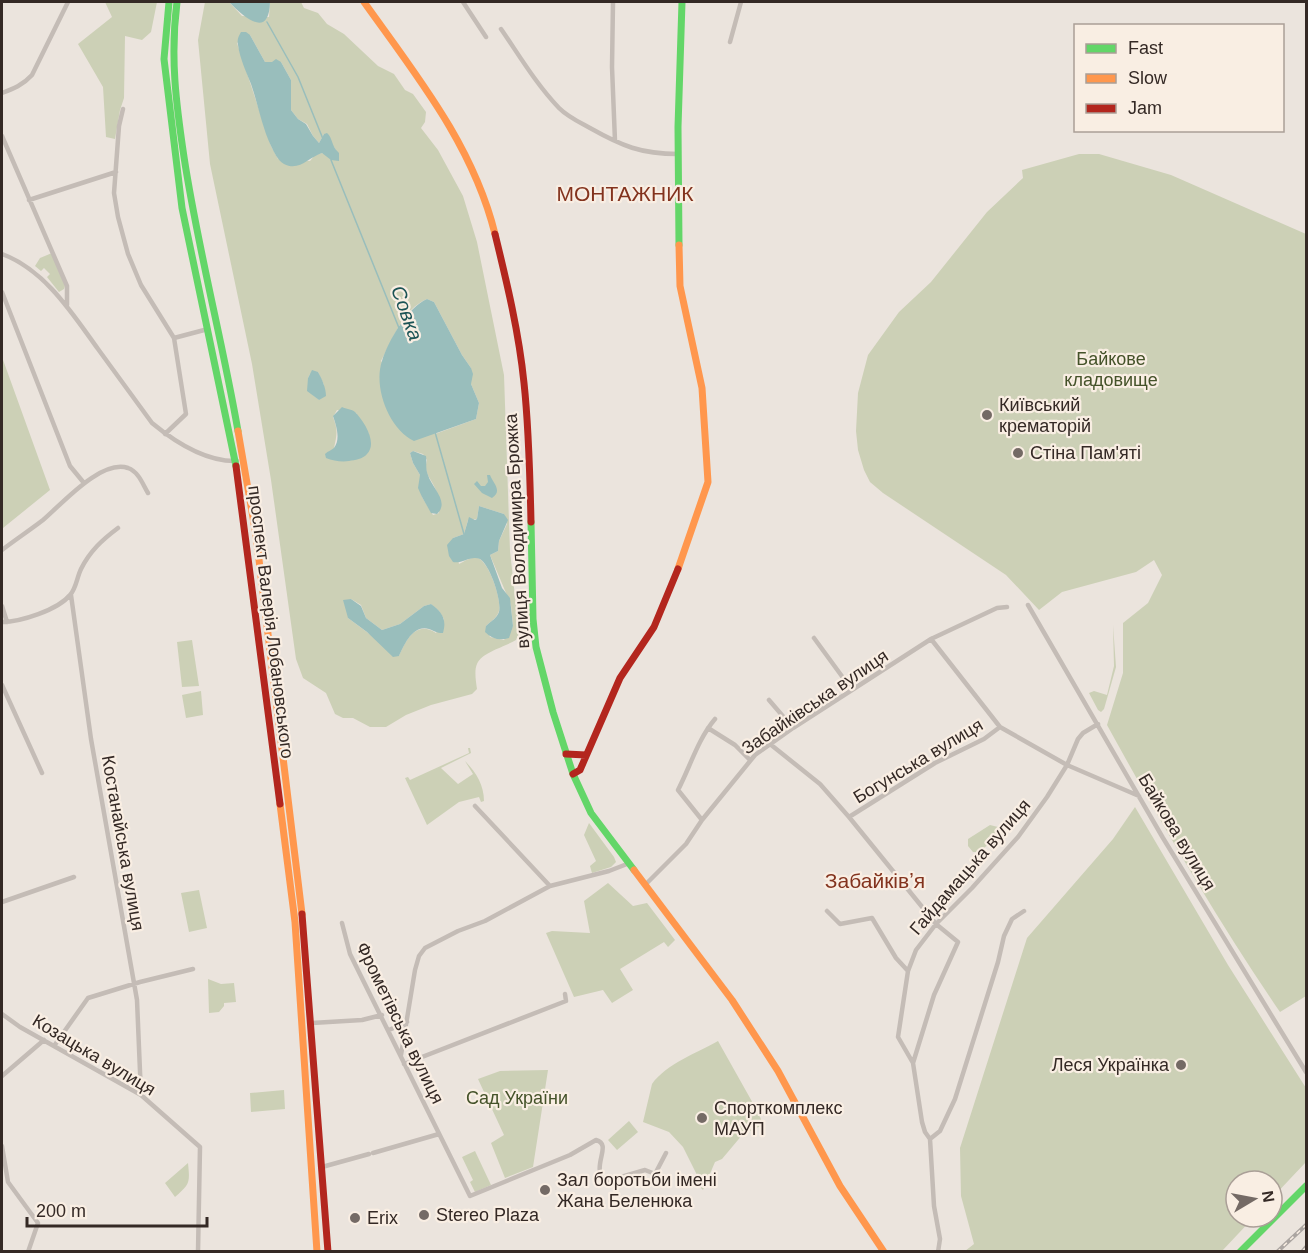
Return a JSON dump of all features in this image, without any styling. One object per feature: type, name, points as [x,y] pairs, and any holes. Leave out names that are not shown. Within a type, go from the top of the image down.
[{"type":"main road","name":"проспект Валерія Лобановського","points":[[169,2],[164,50],[166,89],[182,208],[256,535],[304,918],[327,1251]]},
{"type":"main road","name":"проспект Валерія Лобановського","points":[[177,2],[173,59],[177,108],[191,201],[239,461],[299,960],[317,1251]]},
{"type":"main road","name":"вулиця Володимира Брожка","points":[[364,2],[458,141],[473,170],[492,223],[514,324],[524,390],[534,635],[545,684],[573,774],[591,813],[752,1029],[778,1071],[840,1186],[884,1251]]},
{"type":"main road","points":[[573,774],[580,770],[620,678],[654,627],[685,551],[708,482],[702,388],[680,286],[678,154],[682,2]]},
{"type":"main road","points":[[566,754],[586,755]]},
{"type":"main road","points":[[1240,1251],[1306,1186]]},
{"type":"street","points":[[2,93],[19,85],[32,75],[68,2]]},
{"type":"street","points":[[463,2],[486,37]]},
{"type":"street","points":[[613,2],[612,67],[615,141]]},
{"type":"street","points":[[730,42],[741,2]]},
{"type":"street","points":[[501,28],[519,57],[570,117],[615,141],[654,154],[678,154]]},
{"type":"street","points":[[123,109],[119,126],[114,193],[128,254],[141,285],[174,339],[186,414],[165,434]]},
{"type":"street","points":[[2,136],[67,286],[67,306]]},
{"type":"street","points":[[29,200],[116,171]]},
{"type":"street","points":[[2,254],[33,271],[67,306],[152,423],[165,434],[191,448],[215,458],[239,461]]},
{"type":"street","points":[[2,292],[70,466],[84,483]]},
{"type":"street","points":[[174,339],[208,329]]},
{"type":"street","points":[[2,550],[43,520],[90,477],[114,468],[128,468],[138,475],[148,493]]},
{"type":"street","points":[[2,606],[4,622],[19,620],[55,607],[71,595],[81,569],[94,547],[118,528]]},
{"type":"street","name":"Костанайська вулиця","points":[[71,595],[91,739],[137,1000],[141,1095]]},
{"type":"street","name":"Байкова вулиця","points":[[1028,605],[1139,796],[1306,1072]]},
{"type":"street","name":"Забайківська вулиця","points":[[645,885],[686,844],[702,820],[750,760],[793,728],[932,639],[998,608],[1007,608]]},
{"type":"street","points":[[814,638],[852,690]]},
{"type":"street","points":[[932,639],[1000,727],[1067,765],[1139,796]]},
{"type":"street","points":[[2,685],[42,773]]},
{"type":"street","points":[[769,700],[793,728]]},
{"type":"street","points":[[702,820],[678,790],[708,728],[715,719]]},
{"type":"street","name":"Гайдамацька вулиця","points":[[938,1251],[940,1239],[934,1206],[930,1139],[922,1122],[913,1063],[898,1037],[908,971],[916,950],[936,924],[1018,837],[1067,765],[1083,733],[1098,724]]},
{"type":"street","name":"Богунська вулиця","points":[[849,817],[935,763],[984,739],[1000,727]]},
{"type":"street","points":[[708,728],[735,745],[750,760]]},
{"type":"street","points":[[771,744],[820,784],[936,924],[958,942],[934,995],[913,1063]]},
{"type":"street","points":[[475,806],[550,886]]},
{"type":"street","points":[[401,1055],[415,970],[419,956],[425,948],[440,939],[495,916],[550,886],[627,864]]},
{"type":"street","points":[[2,902],[74,877]]},
{"type":"street","points":[[827,911],[840,924],[872,918],[896,958],[908,971]]},
{"type":"street","points":[[930,1139],[940,1131],[955,1099],[1011,919],[1024,911]]},
{"type":"street","name":"Фрометівська вулиця","points":[[342,922],[347,948],[390,1030],[470,1196],[570,1155],[596,1140],[603,1144],[604,1150],[598,1168],[604,1182],[645,1170],[655,1174],[666,1153]]},
{"type":"street","points":[[54,1046],[88,998],[193,969]]},
{"type":"street","points":[[405,1064],[566,1001],[565,994]]},
{"type":"street","name":"Козацька вулиця","points":[[2,1014],[20,1027],[141,1095],[200,1147],[198,1251]]},
{"type":"street","points":[[312,1023],[362,1020],[382,1015]]},
{"type":"street","points":[[390,1030],[407,1022]]},
{"type":"street","points":[[2,1076],[44,1040]]},
{"type":"street","points":[[322,1167],[439,1134]]},
{"type":"street","points":[[2,1146],[8,1182],[38,1223],[27,1251]]},
{"type":"green space","points":[[105,2],[157,2],[151,32],[142,40],[125,36],[124,98],[115,139],[106,137],[103,87],[78,44],[112,17]]},
{"type":"green space","points":[[205,2],[229,2],[242,16],[269,17],[270,2],[301,2],[304,8],[318,13],[327,24],[344,34],[378,66],[394,74],[405,90],[413,94],[426,112],[425,122],[421,128],[438,150],[463,196],[477,242],[504,375],[510,551],[519,633],[516,640],[480,660],[476,669],[477,689],[472,694],[431,705],[406,715],[386,727],[370,727],[353,718],[343,718],[335,714],[326,693],[303,678],[296,659],[252,364],[210,164],[198,40]],"holes":[[[250,35],[265,62],[281,62],[291,80],[291,110],[298,119],[307,124],[319,143],[324,134],[336,150],[328,156],[322,153],[315,155],[310,161],[278,159],[271,146],[237,43]],[[427,299],[434,302],[471,368],[471,384],[479,403],[476,419],[435,434],[381,361],[400,325],[411,310]],[[318,372],[324,385],[319,400],[313,395],[308,378],[310,374]],[[337,410],[356,413],[369,434],[334,448],[336,425],[333,417]],[[413,451],[423,454],[427,460],[427,472],[438,497],[439,513],[433,515],[422,497],[420,475],[410,453]],[[479,506],[504,514],[507,524],[499,541],[498,551],[490,555],[511,605],[513,626],[504,640],[490,637],[486,626],[499,611],[499,599],[486,566],[478,558],[459,564],[453,538],[464,534],[468,520],[477,519]],[[351,599],[361,605],[366,618],[382,630],[400,624],[424,606],[431,604],[439,611],[444,619],[436,633],[423,629],[417,630],[409,638],[399,656],[348,618]]]},
{"type":"green space","name":"Байкове кладовище","points":[[1079,154],[1099,154],[1171,175],[1306,234],[1306,996],[1280,1012],[1190,871],[1107,725],[1123,673],[1123,623],[1148,603],[1162,575],[1154,560],[1136,572],[1062,592],[1039,610],[1006,575],[870,482],[858,450],[856,431],[858,393],[868,355],[899,312],[931,282],[987,212],[1023,178],[1022,170]]},
{"type":"green space","points":[[52,253],[65,286],[59,292],[47,277],[50,274],[44,268],[41,271],[35,266],[40,258]]},
{"type":"green space","points":[[2,357],[50,490],[3,528],[2,524]]},
{"type":"green space","points":[[1113,625],[1116,667],[1104,709],[1101,712],[1089,693],[1094,691],[1107,695],[1114,666]]},
{"type":"green space","points":[[192,640],[199,686],[182,687],[177,642]]},
{"type":"green space","points":[[201,691],[203,715],[186,718],[182,695]]},
{"type":"green space","points":[[468,748],[471,753],[441,768],[458,784],[473,774],[465,761],[479,779],[484,801],[481,802],[479,797],[459,802],[427,825],[405,778],[408,777],[410,780],[469,753]]},
{"type":"green space","points":[[1135,807],[1228,965],[1306,1088],[1306,1162],[1284,1185],[1284,1169],[1224,1169],[1224,1229],[1243,1229],[1222,1251],[965,1251],[974,1244],[961,1196],[960,1148],[1027,938],[1113,839]]},
{"type":"green space","points":[[589,823],[616,862],[611,867],[592,873],[590,866],[596,861],[584,835]]},
{"type":"green space","points":[[990,825],[998,827],[1000,835],[979,852],[973,852],[968,846],[968,839]]},
{"type":"green space","points":[[608,883],[633,906],[647,903],[675,940],[668,947],[664,942],[620,969],[633,990],[612,1003],[603,990],[574,997],[546,933],[552,931],[590,933],[584,901]]},
{"type":"green space","points":[[199,890],[207,928],[189,932],[181,893]]},
{"type":"green space","points":[[208,979],[221,984],[234,983],[236,1002],[224,1003],[219,1012],[209,1013]]},
{"type":"green space","name":"Спорткомплекс МАУП","points":[[718,1041],[763,1125],[743,1134],[722,1159],[715,1162],[703,1190],[697,1184],[700,1181],[683,1147],[669,1132],[643,1122],[652,1084],[658,1077],[673,1065]]},
{"type":"green space","name":"Сад України","points":[[548,1070],[533,1167],[505,1178],[491,1143],[504,1135],[478,1079],[500,1071]]},
{"type":"green space","points":[[284,1090],[285,1109],[251,1112],[250,1093]]},
{"type":"green space","points":[[629,1121],[638,1132],[617,1150],[608,1140]]},
{"type":"green space","points":[[475,1151],[491,1185],[475,1192],[470,1182],[473,1180],[462,1157]]},
{"type":"green space","points":[[188,1163],[188,1183],[175,1197],[165,1183]]},
{"type":"water","points":[[229,2],[270,2],[269,14],[261,23],[255,22],[248,19]]},
{"type":"water","points":[[241,32],[250,35],[265,62],[272,62],[276,59],[281,62],[291,80],[291,110],[298,119],[306,124],[319,143],[324,134],[329,135],[339,153],[339,161],[331,160],[322,153],[294,166],[284,164],[278,159],[265,131],[240,55],[238,37]]},
{"type":"water","points":[[427,299],[434,302],[471,368],[473,374],[471,384],[479,403],[476,419],[414,441],[397,427],[385,406],[380,371],[385,353],[400,325],[413,309]]},
{"type":"water","points":[[312,370],[318,372],[325,390],[326,396],[319,400],[307,391],[308,378]]},
{"type":"water","points":[[342,407],[355,412],[370,438],[370,449],[365,456],[359,459],[335,461],[326,458],[325,454],[334,448],[337,440],[333,416]]},
{"type":"water","points":[[413,451],[426,456],[427,472],[442,505],[437,514],[431,513],[418,488],[420,475],[410,453]]},
{"type":"water","points":[[487,475],[490,475],[497,490],[492,498],[482,493],[474,484],[477,481],[481,486],[485,486],[488,482]]},
{"type":"water","points":[[479,506],[504,514],[508,520],[499,541],[498,551],[490,555],[502,588],[510,598],[513,626],[509,638],[506,639],[493,638],[485,632],[486,626],[499,612],[499,600],[488,568],[477,558],[453,562],[449,556],[447,545],[453,538],[464,534],[469,517],[477,519]]},
{"type":"water","points":[[351,599],[361,606],[366,618],[382,630],[400,624],[424,606],[431,604],[443,616],[443,633],[423,628],[418,630],[410,636],[399,656],[393,657],[367,632],[348,618],[343,600]]},
{"type":"waterway","name":"Совка","points":[[267,22],[298,77],[323,139]]},
{"type":"waterway","name":"Совка","points":[[331,160],[399,328]]},
{"type":"waterway","name":"Совка","points":[[435,432],[464,534]]},
{"type":"railway","points":[[1277,1252],[1306,1225]]},
{"type":"railway","points":[[1302,1252],[1306,1247]]},
{"type":"traffic: fast","points":[[169,2],[164,59],[182,208],[236,466]]},
{"type":"traffic: fast","points":[[177,2],[174,61],[181,137],[196,226],[238,431]]},
{"type":"traffic: fast","points":[[679,245],[678,127],[682,2]]},
{"type":"traffic: fast","points":[[531,522],[533,619],[536,647],[553,712],[573,774],[591,813],[634,870]]},
{"type":"traffic: fast","points":[[1240,1252],[1306,1186]]},
{"type":"traffic: slow","points":[[364,2],[441,112],[458,141],[473,170],[495,234]]},
{"type":"traffic: slow","points":[[678,569],[708,482],[702,388],[680,286],[679,245]]},
{"type":"traffic: slow","points":[[238,431],[256,535],[302,914]]},
{"type":"traffic: slow","points":[[280,804],[295,922],[317,1252]]},
{"type":"traffic: slow","points":[[634,870],[732,1000],[778,1071],[840,1186],[884,1252]]},
{"type":"traffic: jam","points":[[495,234],[522,364],[528,435],[531,522]]},
{"type":"traffic: jam","points":[[236,466],[280,804]]},
{"type":"traffic: jam","points":[[573,774],[580,770],[620,678],[654,627],[678,569]]},
{"type":"traffic: jam","points":[[566,754],[586,755]]},
{"type":"traffic: jam","points":[[302,914],[328,1252]]},
{"type":"place","name":"Київський крематорій","points":[[987,415]]},
{"type":"place","name":"Стіна Пам'яті","points":[[1018,453]]},
{"type":"place","name":"Леся Українка","points":[[1181,1065]]},
{"type":"place","name":"Спорткомплекс МАУП","points":[[702,1118]]},
{"type":"place","name":"Зал боротьби імені Жана Беленюка","points":[[545,1190]]},
{"type":"place","name":"Stereo Plaza","points":[[424,1215]]},
{"type":"place","name":"Erix","points":[[355,1218]]},
{"type":"district","name":"МОНТАЖНИК","points":[[625,194]]},
{"type":"district","name":"Забайківʼя","points":[[875,881]]}]
